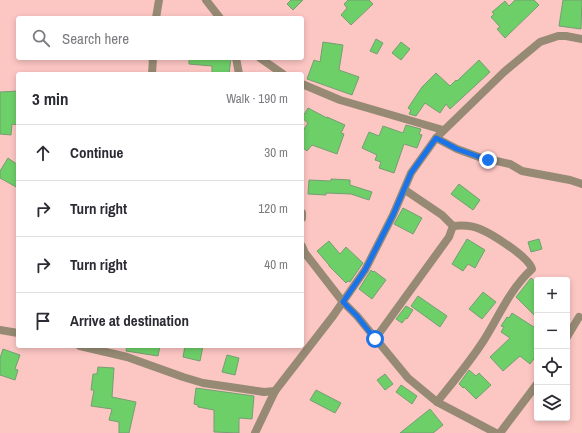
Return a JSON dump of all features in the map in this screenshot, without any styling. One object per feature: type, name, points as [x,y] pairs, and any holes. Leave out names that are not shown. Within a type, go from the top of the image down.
[{"type":"street","points":[[156,16],[158,0]]},
{"type":"street","points":[[206,0],[218,16]]},
{"type":"street","points":[[256,433],[275,391],[343,302],[365,270],[405,190],[411,173],[436,138],[504,72],[540,42],[558,36],[582,39]]},
{"type":"street","points":[[152,72],[153,60]]},
{"type":"street","points":[[236,60],[239,72]]},
{"type":"street","points":[[263,60],[280,72]]},
{"type":"street","points":[[304,85],[340,100],[443,130]]},
{"type":"street","points":[[436,138],[457,149],[479,157],[510,164],[522,171],[570,180],[582,184]]},
{"type":"street","points":[[405,190],[442,216],[453,226],[468,225],[481,229],[506,243],[528,262],[532,268],[524,275],[511,293],[484,340],[458,377],[437,402]]},
{"type":"street","points":[[375,339],[449,237],[453,226]]},
{"type":"street","points":[[304,251],[343,302],[357,316],[408,378],[437,402],[496,433]]},
{"type":"street","points":[[570,332],[579,317]]},
{"type":"street","points":[[0,330],[16,333]]},
{"type":"street","points":[[89,348],[127,357],[194,381],[255,391],[275,391]]},
{"type":"street","points":[[500,433],[536,385]]},
{"type":"building","points":[[291,0],[303,0],[293,10],[287,4]]},
{"type":"building","points":[[348,0],[369,0],[373,4],[351,25],[341,15],[347,8],[344,4]]},
{"type":"building","points":[[515,0],[534,0],[539,5],[505,38],[497,29],[500,27],[491,17],[494,14],[492,12],[505,1],[509,6]]},
{"type":"building","points":[[563,0],[582,0],[581,29],[559,26]]},
{"type":"building","points":[[376,39],[383,43],[377,54],[370,51]]},
{"type":"building","points":[[323,42],[343,45],[339,70],[359,77],[352,95],[307,79],[314,60],[320,62]]},
{"type":"building","points":[[401,42],[410,49],[401,60],[392,53]]},
{"type":"building","points":[[189,60],[231,60],[229,72],[212,72],[212,66],[189,64]]},
{"type":"building","points":[[479,60],[490,72],[450,109],[446,104],[440,113],[425,103],[416,116],[409,114],[411,110],[408,108],[422,87],[436,73],[450,86]]},
{"type":"building","points":[[16,91],[16,125],[12,124],[11,135],[0,134],[0,92]]},
{"type":"building","points":[[308,108],[345,125],[341,133],[344,134],[337,154],[312,145],[307,151],[304,149],[304,129],[308,123],[304,120],[304,115]]},
{"type":"building","points":[[406,125],[421,129],[419,134],[422,135],[417,148],[404,144],[394,173],[379,168],[381,162],[375,160],[377,155],[362,148],[369,132],[379,136],[383,126],[403,133]]},
{"type":"building","points":[[8,158],[16,164],[16,187],[0,178],[0,171]]},
{"type":"building","points":[[331,179],[350,180],[350,185],[372,192],[369,200],[351,194],[308,194],[309,180],[331,181]]},
{"type":"building","points":[[459,184],[480,200],[473,210],[451,194]]},
{"type":"building","points":[[403,208],[422,218],[413,234],[394,224]]},
{"type":"building","points":[[467,239],[485,250],[475,268],[468,264],[463,271],[452,264]]},
{"type":"building","points":[[539,239],[542,249],[531,252],[528,242]]},
{"type":"building","points":[[329,241],[340,254],[346,247],[363,263],[350,282],[348,281],[346,283],[317,251]]},
{"type":"building","points":[[371,270],[386,280],[372,299],[359,289]]},
{"type":"building","points":[[531,278],[534,280],[534,315],[516,297]]},
{"type":"building","points":[[483,292],[496,302],[482,319],[469,309]]},
{"type":"building","points":[[418,296],[447,316],[440,327],[411,306]]},
{"type":"building","points":[[406,306],[413,310],[407,319],[406,318],[402,323],[396,319]]},
{"type":"building","points":[[512,313],[534,327],[534,359],[530,364],[520,356],[503,371],[490,357],[510,338],[501,332],[504,327],[501,326],[507,317],[509,318]]},
{"type":"building","points":[[127,348],[160,348],[158,356],[126,351]]},
{"type":"building","points":[[185,348],[203,348],[200,361],[183,357]]},
{"type":"building","points":[[3,349],[20,355],[15,369],[18,370],[15,380],[0,375],[0,358]]},
{"type":"building","points":[[227,355],[239,358],[235,375],[222,372]]},
{"type":"building","points":[[98,367],[114,368],[112,397],[136,402],[129,433],[119,433],[119,422],[109,420],[112,409],[91,406],[94,390],[91,390],[93,374],[97,374]]},
{"type":"building","points":[[469,370],[476,376],[479,373],[491,385],[476,399],[459,384]]},
{"type":"building","points":[[385,374],[393,384],[385,390],[377,380]]},
{"type":"building","points":[[401,385],[417,396],[412,404],[396,392]]},
{"type":"building","points":[[196,388],[254,396],[252,419],[239,418],[239,433],[214,432],[214,410],[198,407],[198,405],[194,404]]},
{"type":"building","points":[[316,390],[341,403],[335,413],[310,400]]},
{"type":"building","points":[[430,409],[443,425],[433,433],[400,433]]},
{"type":"route","points":[[375,339],[357,316],[343,302],[365,270],[417,163],[436,138],[468,154],[488,160]]}]
